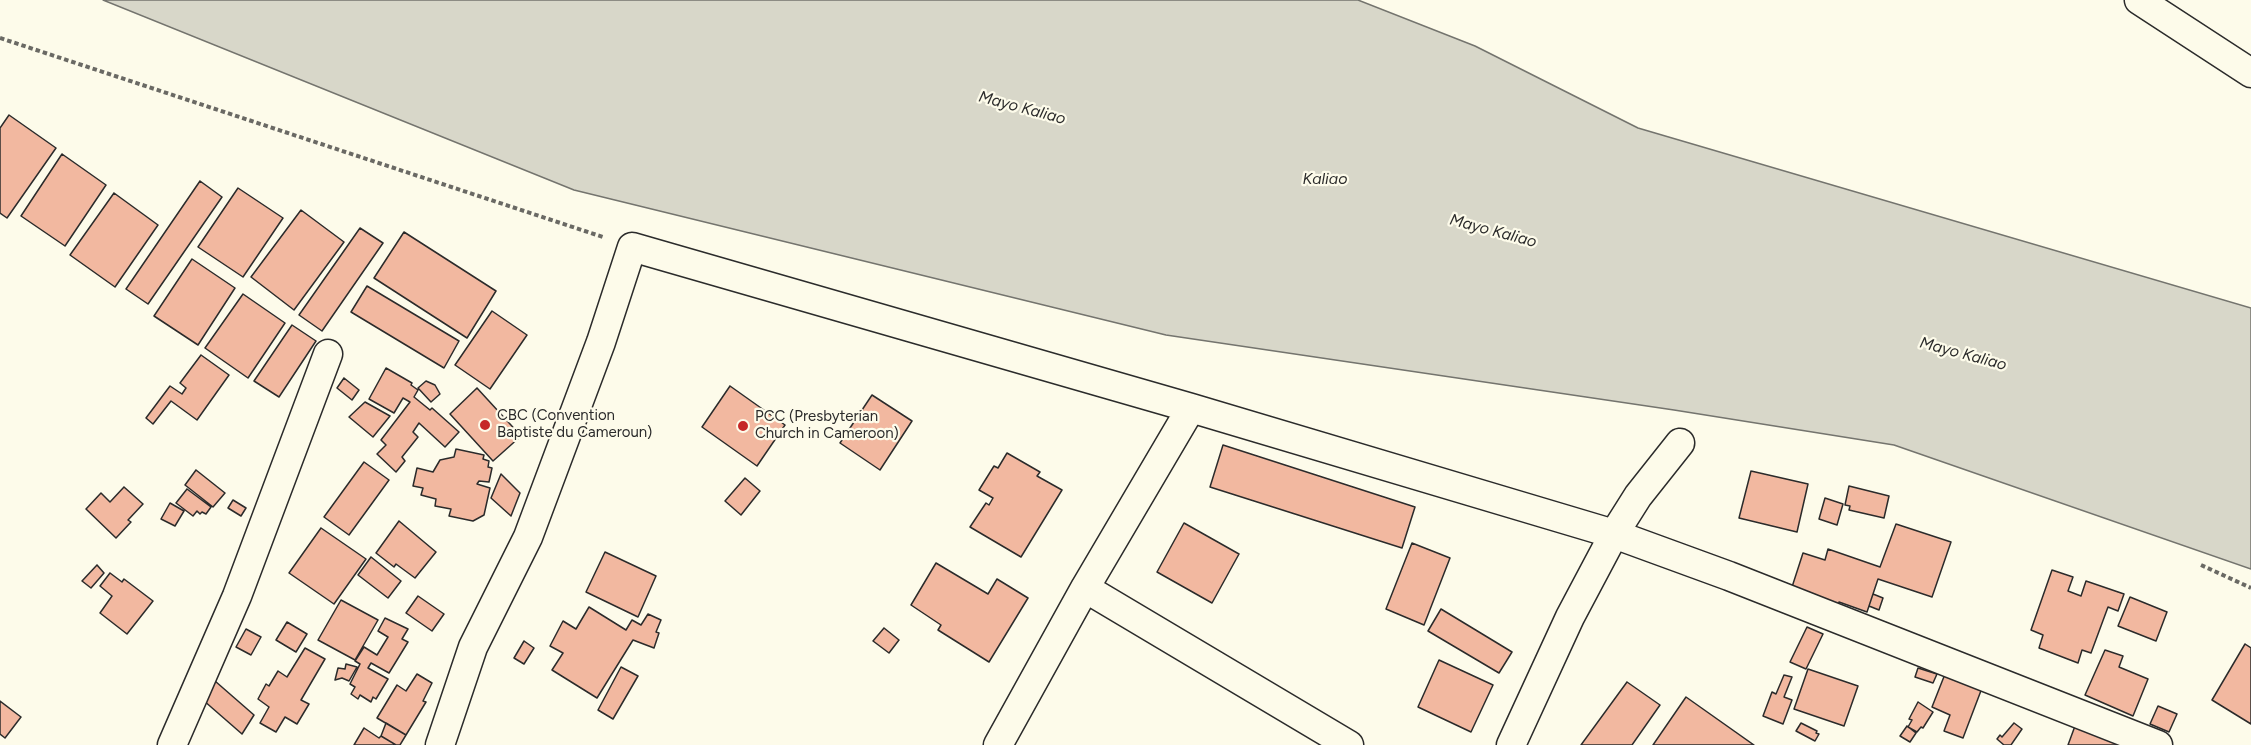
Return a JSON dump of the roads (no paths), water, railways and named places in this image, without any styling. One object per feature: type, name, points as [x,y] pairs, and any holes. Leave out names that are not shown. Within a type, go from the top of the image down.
[{"type":"street","points":[[2139,0],[2251,73]]},
{"type":"street","points":[[440,745],[473,646],[528,537],[602,342],[632,247],[1191,408],[1614,534],[1729,576],[2158,745]]},
{"type":"street","points":[[172,745],[237,596],[328,354]]},
{"type":"street","points":[[998,745],[1085,588],[1191,408]]},
{"type":"street","points":[[1511,745],[1570,617],[1614,534],[1638,496],[1680,442]]},
{"type":"street","points":[[1085,588],[1348,745]]},
{"type":"water","name":"Kaliao","points":[[103,0],[1358,0],[1475,46],[1638,128],[2251,308],[2251,569],[1894,445],[1166,335],[574,190]]},
{"type":"place","name":"CBC (Convention Baptiste du Cameroun)","points":[[485,425]]},
{"type":"place","name":"PCC (Presbyterian Church in Cameroon)","points":[[743,426]]},
{"type":"water label","name":"Mayo Kaliao","points":[[1022,108]]},
{"type":"water label","name":"Mayo Kaliao","points":[[1493,231]]},
{"type":"water label","name":"Mayo Kaliao","points":[[1963,354]]}]
